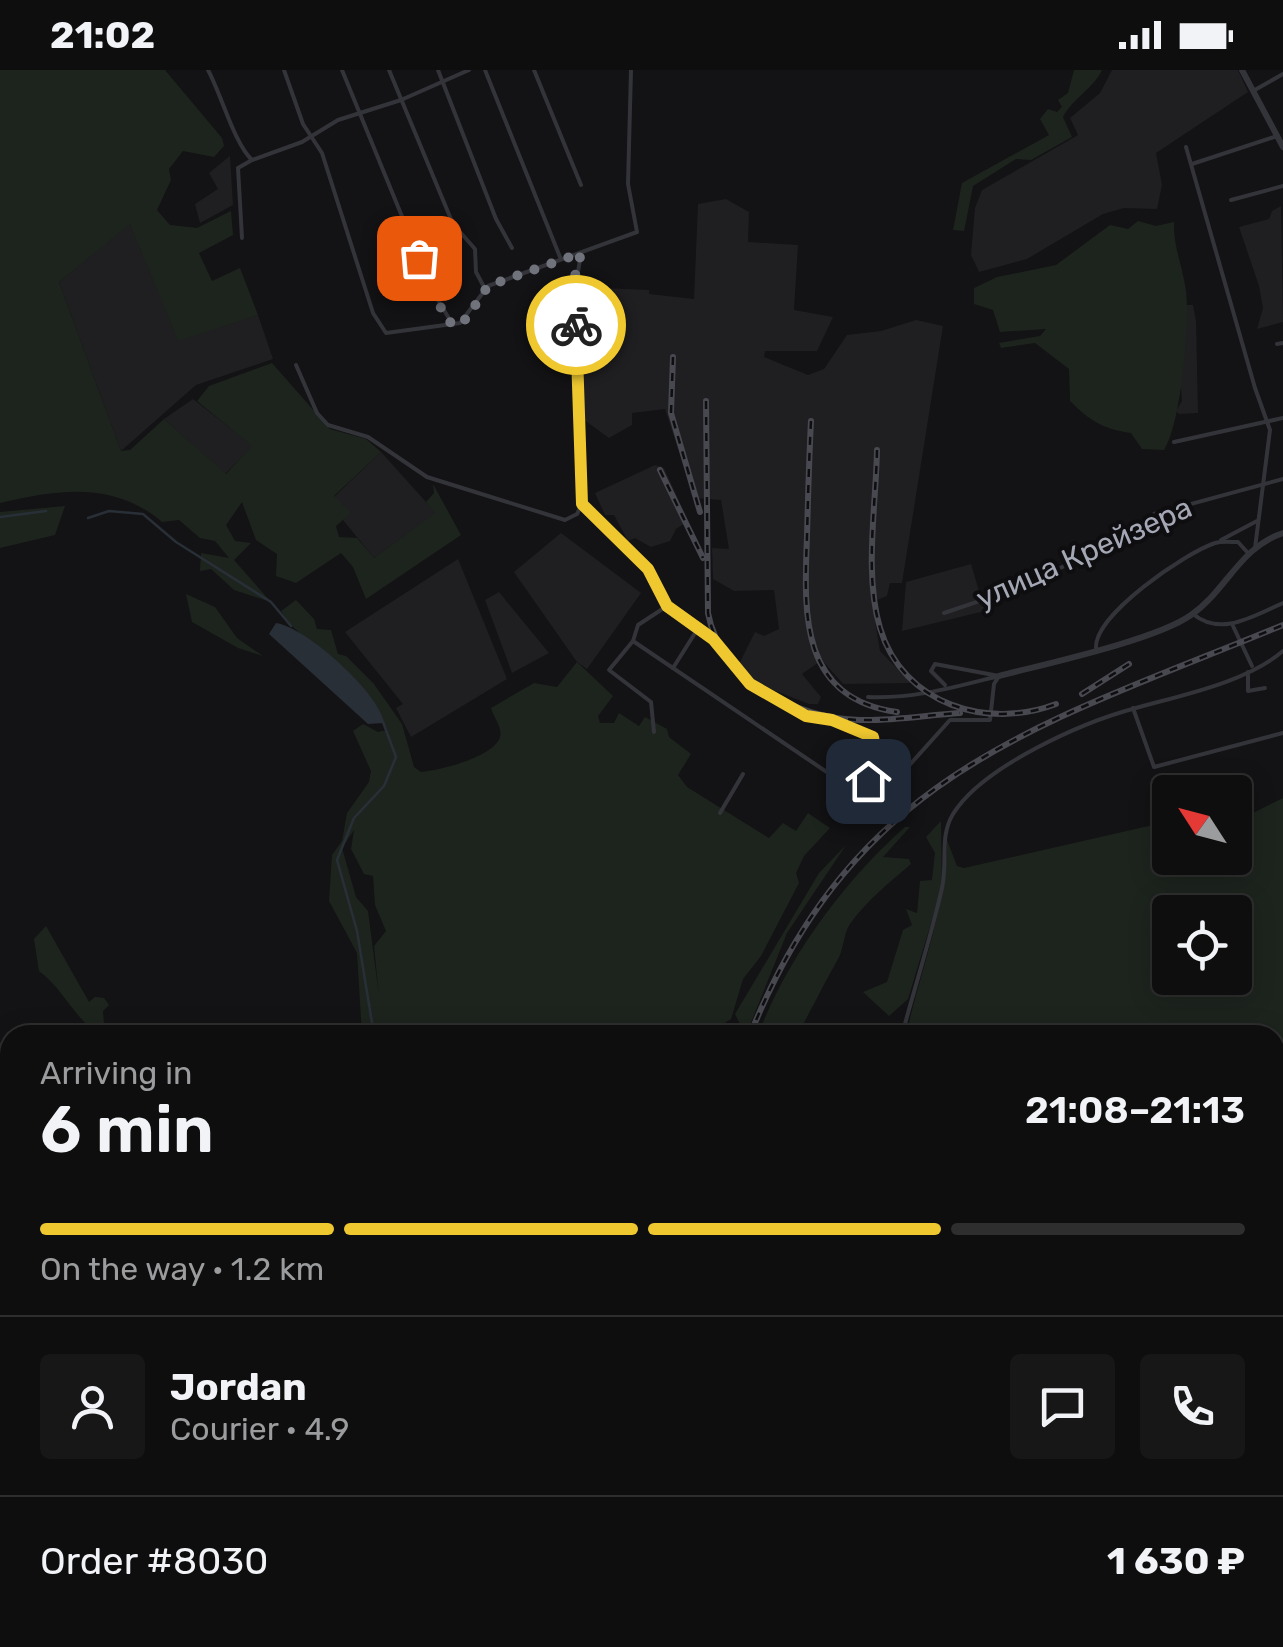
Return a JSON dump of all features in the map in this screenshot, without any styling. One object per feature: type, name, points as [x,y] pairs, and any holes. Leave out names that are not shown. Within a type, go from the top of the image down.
[{"type":"street","points":[[208,70],[226,102],[238,144],[252,160]]},
{"type":"street","points":[[284,70],[310,136],[322,152],[373,313],[386,333],[454,326],[466,319],[485,288],[637,232],[628,184],[630,70]]},
{"type":"street","points":[[342,70],[439,304],[454,326]]},
{"type":"street","points":[[389,70],[453,224],[474,249],[476,272],[485,288]]},
{"type":"street","points":[[438,70],[496,219],[512,248]]},
{"type":"street","points":[[242,238],[238,168],[358,113],[401,100],[469,70]]},
{"type":"street","points":[[485,70],[560,258]]},
{"type":"street","points":[[534,70],[581,185]]},
{"type":"street","points":[[1242,70],[1283,147]]},
{"type":"street","points":[[1252,91],[1283,74]]},
{"type":"street","points":[[1192,164],[1277,136]]},
{"type":"street","points":[[1186,147],[1234,317],[1269,421],[1264,484],[1252,550]]},
{"type":"street","points":[[1231,200],[1283,186]]},
{"type":"street","points":[[296,365],[317,413],[328,424],[368,436],[428,478],[565,520],[577,514],[582,504],[575,291],[581,253]]},
{"type":"street","points":[[1174,442],[1283,418]]},
{"type":"street","name":"улица Крейзера","points":[[944,613],[1022,588],[1122,538],[1154,514],[1283,479]]},
{"type":"street","points":[[582,504],[648,569],[667,606],[698,628],[766,695],[806,716],[832,720],[873,737],[880,780]]},
{"type":"street","points":[[1096,648],[1097,635],[1134,594],[1258,520]]},
{"type":"street","points":[[868,696],[920,696],[945,685],[999,676],[1096,648],[1193,614],[1252,550],[1283,534]]},
{"type":"street","points":[[1217,542],[1238,542],[1252,550]]},
{"type":"street","points":[[1193,614],[1204,623],[1232,624],[1283,603]]},
{"type":"street","points":[[654,732],[651,702],[609,670],[633,641],[638,625],[667,606]]},
{"type":"street","points":[[1232,624],[1252,666]]},
{"type":"street","points":[[672,668],[698,628]]},
{"type":"street","points":[[633,641],[850,786],[897,777]]},
{"type":"street","points":[[1265,688],[1248,691],[1248,672],[1252,666],[1283,651]]},
{"type":"street","points":[[945,685],[931,671],[934,664],[999,676]]},
{"type":"street","points":[[905,1025],[946,870],[944,834],[954,812],[985,783],[1055,739],[1133,708],[1248,672]]},
{"type":"street","points":[[888,790],[950,720],[990,720],[994,684],[999,676]]},
{"type":"street","points":[[1133,708],[1154,767],[1283,734]]},
{"type":"street","points":[[720,813],[743,774]]},
{"type":"shaded area","points":[[0,70],[165,70],[222,138],[224,146],[214,157],[183,151],[169,169],[171,180],[157,210],[170,225],[197,228],[231,211],[233,235],[199,253],[212,281],[240,268],[258,315],[178,341],[130,224],[59,282],[121,451],[130,450],[164,419],[226,474],[252,446],[197,401],[209,386],[272,363],[330,429],[366,439],[381,452],[334,496],[351,513],[336,526],[339,537],[357,538],[374,558],[435,513],[426,502],[434,493],[433,484],[461,535],[366,599],[353,567],[341,553],[296,583],[276,576],[277,554],[256,540],[242,502],[226,525],[235,541],[251,543],[234,560],[271,602],[234,590],[211,569],[200,571],[201,553],[229,558],[215,541],[200,538],[179,520],[162,522],[125,500],[105,494],[65,492],[0,503]]},
{"type":"shaded area","points":[[1074,70],[1102,70],[1063,117],[1072,137],[1031,160],[1016,159],[973,186],[964,231],[953,230],[962,183],[1049,135],[1040,119],[1048,109],[1057,112],[1062,107],[1058,100],[1068,93]]},
{"type":"shaded area","points":[[1112,70],[1238,70],[1248,92],[1156,153],[1162,185],[1157,209],[1124,208],[1103,214],[1027,259],[979,272],[971,255],[975,208],[982,190],[1078,135],[1070,118],[1100,93]]},
{"type":"shaded area","points":[[230,156],[233,205],[200,223],[195,204],[218,189],[209,173]]},
{"type":"shaded area","points":[[726,199],[749,212],[748,242],[798,245],[794,310],[833,317],[817,351],[765,351],[764,357],[808,375],[824,369],[847,335],[881,331],[916,320],[943,326],[902,583],[890,583],[887,596],[872,602],[880,651],[911,683],[843,684],[822,660],[802,674],[821,697],[818,704],[809,704],[763,686],[746,673],[738,666],[755,632],[764,636],[779,629],[774,590],[734,591],[713,579],[712,548],[729,549],[721,500],[694,498],[665,409],[632,413],[632,425],[609,438],[584,420],[580,287],[649,290],[649,294],[694,299],[698,204]]},
{"type":"shaded area","points":[[1281,206],[1283,322],[1257,329],[1263,308],[1239,227],[1269,219],[1272,211]]},
{"type":"shaded area","points":[[1138,221],[1156,226],[1174,222],[1186,291],[1183,373],[1175,419],[1164,450],[1142,449],[1131,433],[1112,429],[1084,414],[1070,401],[1069,369],[1035,343],[1001,348],[999,343],[1040,336],[1046,329],[1000,332],[993,310],[974,304],[974,288],[997,277],[1056,265],[1110,225],[1128,229]]},
{"type":"shaded area","points":[[130,223],[178,340],[258,315],[273,359],[196,385],[121,451],[59,282]]},
{"type":"shaded area","points":[[1186,305],[1193,305],[1196,321],[1198,413],[1179,414],[1179,360]]},
{"type":"shaded area","points":[[193,399],[253,446],[225,474],[164,419]]},
{"type":"shaded area","points":[[381,452],[436,513],[374,558],[343,520],[350,513],[334,497]]},
{"type":"shaded area","points":[[655,465],[664,468],[688,521],[676,529],[670,541],[651,547],[635,538],[628,541],[614,515],[605,515],[595,493]]},
{"type":"shaded area","points":[[65,506],[55,535],[0,548],[0,512]]},
{"type":"shaded area","points":[[561,533],[641,593],[587,669],[577,662],[514,572]]},
{"type":"shaded area","points":[[458,559],[507,679],[411,737],[396,708],[403,704],[345,632]]},
{"type":"shaded area","points":[[971,564],[985,611],[902,631],[906,582]]},
{"type":"shaded area","points":[[499,592],[549,653],[512,673],[485,600]]},
{"type":"shaded area","points":[[186,594],[215,607],[237,638],[263,656],[238,648],[192,622]]},
{"type":"shaded area","points":[[296,600],[314,619],[317,629],[331,630],[338,654],[346,656],[374,684],[402,724],[414,767],[421,772],[488,751],[501,734],[491,708],[534,683],[557,687],[577,662],[613,696],[598,716],[600,723],[614,723],[619,713],[639,726],[645,717],[667,729],[669,737],[691,754],[678,775],[687,787],[769,838],[783,823],[796,831],[808,813],[830,828],[804,856],[796,873],[799,883],[761,956],[743,979],[731,1019],[722,1025],[361,1025],[357,953],[329,901],[332,855],[342,841],[347,813],[369,782],[371,771],[353,731],[363,724],[378,732],[387,730],[351,676],[281,611]],"holes":[[[354,830],[351,849],[364,874],[373,876],[375,905],[386,931],[374,946],[379,996],[368,911],[356,897],[342,848]]]},
{"type":"shaded area","points":[[276,623],[305,636],[339,663],[369,695],[384,723],[368,724],[269,634]]},
{"type":"shaded area","points":[[1283,798],[1283,1025],[909,1025],[938,914],[947,840],[957,866],[964,868],[1152,825],[1152,875],[1252,875],[1252,814]]},
{"type":"shaded area","points":[[941,821],[942,887],[908,999],[889,1016],[863,992],[887,982],[903,930],[912,925],[906,909],[917,913],[920,881],[932,880],[935,853],[926,837]]},
{"type":"shaded area","points":[[910,827],[883,857],[909,859],[911,864],[871,899],[850,924],[839,957],[802,1025],[762,1025],[801,950],[839,896],[882,848]]},
{"type":"shaded area","points":[[846,845],[787,933],[750,1025],[740,1025],[735,1014],[819,873]]},
{"type":"shaded area","points":[[46,926],[89,1002],[95,997],[104,998],[109,1005],[103,1011],[104,1023],[87,1025],[39,971],[34,939]]},
{"type":"waterway","points":[[0,517],[46,511]]},
{"type":"waterway","points":[[88,518],[109,511],[143,514],[176,542],[271,602],[291,626]]},
{"type":"waterway","points":[[372,1025],[357,931],[337,860],[354,818],[384,786],[396,757],[383,722]]},
{"type":"railway","points":[[673,357],[671,413],[700,512]]},
{"type":"railway","points":[[706,401],[708,613],[715,637],[728,657],[764,691],[811,712],[860,720],[960,713]]},
{"type":"railway","points":[[811,421],[806,594],[814,648],[841,689],[865,704],[897,712]]},
{"type":"railway","points":[[877,450],[873,585],[880,628],[891,654],[908,676],[951,705],[1003,714],[1056,704]]},
{"type":"railway","points":[[660,470],[703,558]]},
{"type":"railway","points":[[755,1025],[793,945],[844,873],[902,815],[966,768],[1037,728],[1283,625]]},
{"type":"railway","points":[[1082,694],[1129,664]]},
{"type":"way so far","points":[[419,258],[448,323],[454,326],[466,319],[488,286],[581,253],[575,276],[576,325]]},
{"type":"route","points":[[576,325],[582,504],[648,569],[667,606],[713,639],[750,684],[806,716],[832,720],[854,733],[873,737],[880,780],[868,781]]}]
